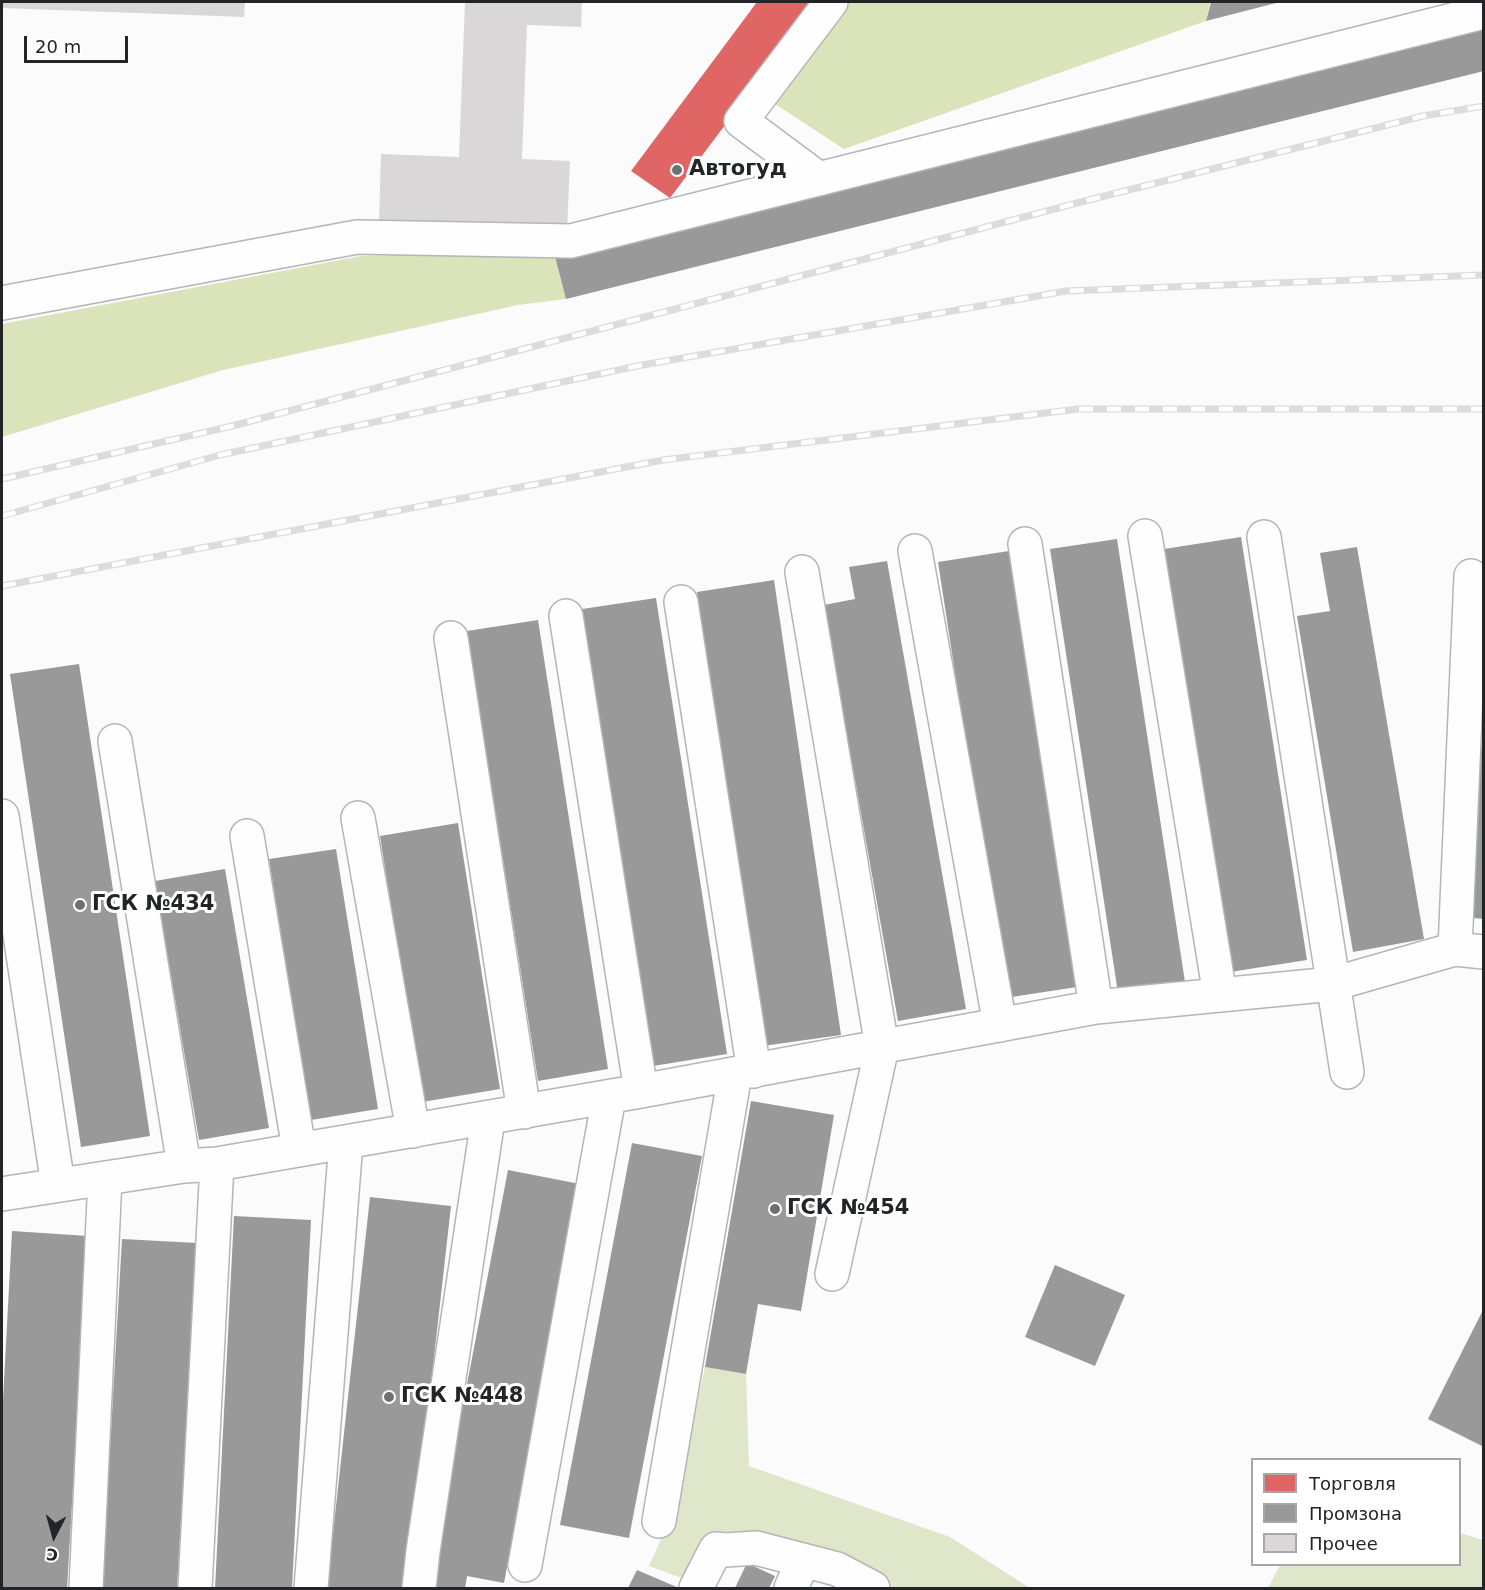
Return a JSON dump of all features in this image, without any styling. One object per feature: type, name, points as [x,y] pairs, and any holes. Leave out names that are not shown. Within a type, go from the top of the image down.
[{"type":"lane","points":[[819,179],[741,121],[831,2]]},
{"type":"lane","points":[[2,303],[357,237],[571,241],[1484,12]]},
{"type":"lane","points":[[1145,536],[1220,995]]},
{"type":"lane","points":[[1264,537],[1347,1072]]},
{"type":"lane","points":[[1025,544],[1096,1007]]},
{"type":"lane","points":[[915,551],[1000,1025]]},
{"type":"lane","points":[[802,572],[882,1047],[832,1274]]},
{"type":"lane","points":[[2,1194],[184,1166],[217,1164],[488,1119],[1096,1007],[1333,984],[1469,951],[1471,576]]},
{"type":"lane","points":[[659,1521],[745,1072],[681,602]]},
{"type":"lane","points":[[566,616],[641,1091]]},
{"type":"lane","points":[[452,638],[524,1112]]},
{"type":"lane","points":[[115,741],[184,1166]]},
{"type":"lane","points":[[2,816],[58,1185]]},
{"type":"lane","points":[[358,818],[413,1131]]},
{"type":"lane","points":[[248,836],[299,1149]]},
{"type":"lane","points":[[525,1565],[609,1097]]},
{"type":"lane","points":[[419,1588],[488,1119]]},
{"type":"lane","points":[[311,1588],[346,1142]]},
{"type":"lane","points":[[195,1588],[217,1164]]},
{"type":"lane","points":[[86,1588],[105,1178]]},
{"type":"lane","points":[[696,1588],[716,1549],[756,1548],[797,1575],[837,1569],[873,1588]]},
{"type":"green space","points":[[847,2],[1210,2],[1206,21],[844,149],[772,102]]},
{"type":"green space","points":[[487,252],[554,253],[566,299],[518,305],[223,370],[2,437],[2,324],[361,256]]},
{"type":"green space","points":[[705,1367],[746,1374],[749,1466],[950,1537],[1030,1588],[895,1588],[853,1568],[755,1543],[687,1580],[649,1566],[672,1514]]},
{"type":"green space","points":[[1461,1533],[1483,1540],[1483,1588],[1268,1588],[1279,1566],[1461,1566]]},
{"type":"building: Торговля","points":[[757,2],[818,2],[670,198],[631,171]]},
{"type":"building: Промзона","points":[[1211,2],[1280,2],[1206,21]]},
{"type":"building: Промзона","points":[[1484,20],[1484,71],[566,299],[554,253]]},
{"type":"building: Промзона","points":[[1241,537],[1307,960],[1230,972],[1164,549]]},
{"type":"building: Промзона","points":[[1117,539],[1185,982],[1118,993],[1050,549]]},
{"type":"building: Промзона","points":[[1357,547],[1424,939],[1353,952],[1297,616],[1330,611],[1320,553]]},
{"type":"building: Промзона","points":[[1009,551],[1077,987],[1005,998],[938,562]]},
{"type":"building: Промзона","points":[[887,561],[966,1009],[898,1021],[824,605],[855,599],[849,567]]},
{"type":"building: Промзона","points":[[774,580],[841,1035],[763,1046],[697,592]]},
{"type":"building: Промзона","points":[[656,598],[727,1054],[653,1066],[582,609]]},
{"type":"building: Промзона","points":[[538,620],[608,1069],[538,1081],[467,631]]},
{"type":"building: Промзона","name":"ГСК №434","points":[[79,664],[150,1136],[81,1147],[10,674]]},
{"type":"building: Промзона","points":[[1482,744],[1484,745],[1484,919],[1463,917]]},
{"type":"building: Промзона","points":[[458,823],[500,1089],[422,1102],[380,836]]},
{"type":"building: Промзона","points":[[336,849],[378,1109],[311,1120],[269,859]]},
{"type":"building: Промзона","points":[[225,869],[269,1128],[199,1140],[155,881]]},
{"type":"building: Промзона","name":"ГСК №454","points":[[751,1101],[834,1115],[801,1311],[758,1304],[746,1374],[705,1367]]},
{"type":"building: Промзона","points":[[632,1143],[702,1156],[629,1538],[560,1525]]},
{"type":"building: Промзона","points":[[508,1170],[580,1184],[504,1583],[467,1576],[465,1588],[428,1588]]},
{"type":"building: Промзона","name":"ГСК №448","points":[[370,1197],[451,1206],[408,1588],[327,1588]]},
{"type":"building: Промзона","points":[[234,1216],[311,1220],[292,1588],[215,1588]]},
{"type":"building: Промзона","points":[[12,1231],[88,1236],[67,1588],[2,1588],[2,1419]]},
{"type":"building: Промзона","points":[[122,1239],[197,1243],[177,1588],[102,1588]]},
{"type":"building: Промзона","points":[[1055,1265],[1125,1295],[1095,1366],[1025,1337]]},
{"type":"building: Промзона","points":[[1484,1308],[1484,1447],[1428,1419]]},
{"type":"building: Промзона","points":[[747,1563],[775,1576],[769,1588],[735,1588]]},
{"type":"building: Промзона","points":[[637,1570],[679,1588],[628,1588]]},
{"type":"building: Прочее","points":[[2,2],[245,2],[244,17],[2,8]]},
{"type":"building: Прочее","points":[[465,2],[582,2],[581,27],[527,25],[522,159],[570,161],[567,230],[379,223],[381,154],[459,157]]},
{"type":"railway","points":[[2,479],[232,426],[1077,203],[1423,116],[1484,106]]},
{"type":"railway","points":[[2,516],[220,455],[637,366],[1066,291],[1484,275]]},
{"type":"railway","points":[[2,586],[663,460],[1078,409],[1484,409]]},
{"type":"place","name":"Автогуд","points":[[677,170]]},
{"type":"place","name":"ГСК №434","points":[[80,905]]},
{"type":"place","name":"ГСК №454","points":[[775,1209]]},
{"type":"place","name":"ГСК №448","points":[[389,1397]]}]
